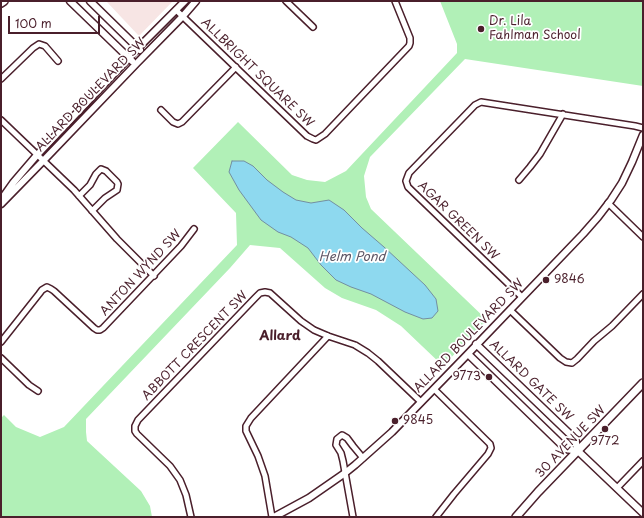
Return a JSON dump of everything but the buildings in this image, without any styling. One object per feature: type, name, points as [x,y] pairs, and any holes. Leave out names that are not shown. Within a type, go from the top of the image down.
[{"type":"main road","name":"30 AVENUE SW","points":[[516,517],[538,492],[643,383]]},
{"type":"street","points":[[70,1],[136,64]]},
{"type":"street","points":[[90,1],[145,54]]},
{"type":"street","name":"ALLARD BOULEVARD SW","points":[[1,200],[13,183],[37,155],[129,58],[186,1]]},
{"type":"street","name":"ALLARD BOULEVARD SW","points":[[1,204],[44,161],[196,1]]},
{"type":"street","points":[[286,1],[313,27]]},
{"type":"street","name":"ALLBRIGHT SQUARE SW","points":[[176,10],[307,136],[316,140],[325,134],[409,46],[410,38],[395,1]]},
{"type":"street","points":[[1,79],[39,44],[45,46],[58,61]]},
{"type":"street","points":[[161,110],[175,123],[178,124],[182,122],[236,67]]},
{"type":"street","name":"AGAR GREEN SW","points":[[522,297],[410,189],[406,183],[409,173],[472,107],[478,103],[563,114],[643,128]]},
{"type":"street","points":[[518,180],[540,154],[563,114]]},
{"type":"street","points":[[1,120],[79,196],[117,239],[154,276]]},
{"type":"street","name":"ALLARD BOULEVARD SW","points":[[273,517],[309,498],[345,473],[363,458],[392,432],[468,354],[598,217],[608,204],[628,171],[643,134]]},
{"type":"street","points":[[79,196],[101,169],[106,170],[117,182],[117,190],[105,198],[92,211]]},
{"type":"street","points":[[608,204],[643,237]]},
{"type":"street","name":"ANTON WYND SW","points":[[1,342],[45,288],[51,289],[94,328],[100,330],[106,326],[154,276],[194,230]]},
{"type":"street","name":"ABBOTT CRESCENT SW","points":[[191,517],[189,503],[183,486],[175,472],[137,434],[135,431],[135,426],[138,420],[262,292],[270,293],[301,321],[314,330],[355,345],[368,353],[421,402]]},
{"type":"street","points":[[510,310],[560,358],[566,362],[572,363],[594,341],[612,326],[643,294]]},
{"type":"street","points":[[273,517],[265,476],[258,456],[246,431],[246,426],[251,418],[328,336]]},
{"type":"street","name":"ALLARD GATE SW","points":[[468,354],[566,448],[578,451],[575,439],[476,344]]},
{"type":"street","points":[[1,358],[29,385],[38,391]]},
{"type":"street","points":[[434,389],[488,442],[491,447],[488,454],[436,517]]},
{"type":"street","points":[[353,517],[342,457],[336,445],[339,437],[342,435],[347,438],[363,458]]},
{"type":"street","points":[[578,451],[643,513]]},
{"type":"street","points":[[617,488],[643,461]]},
{"type":"shaded area","points":[[106,1],[173,1],[139,36]]},
{"type":"green space","points":[[440,1],[643,1],[643,86],[465,59],[370,157],[364,176],[366,197],[371,209],[487,320],[443,366],[401,326],[376,310],[342,298],[325,288],[280,248],[250,245],[230,268],[86,419],[87,441],[141,491],[150,506],[152,517],[1,517],[1,418],[4,415],[16,427],[40,437],[64,427],[237,245],[236,213],[193,168],[238,122],[292,175],[307,180],[325,182],[346,171],[457,53],[457,44]]},
{"type":"water","name":"Helm Pond","points":[[232,161],[244,161],[253,166],[267,180],[296,200],[311,203],[329,200],[344,210],[425,285],[436,299],[438,311],[432,318],[423,319],[405,312],[371,294],[336,280],[321,265],[308,248],[291,237],[278,232],[261,220],[239,190],[229,172]]},
{"type":"place","name":"Dr. Lila Fahlman School","points":[[481,29]]},
{"type":"place","name":"9846","points":[[546,280]]},
{"type":"place","name":"9773","points":[[489,377]]},
{"type":"place","name":"9845","points":[[395,421]]},
{"type":"place","name":"9772","points":[[605,429]]},
{"type":"district","name":"Allard","points":[[280,336]]}]
